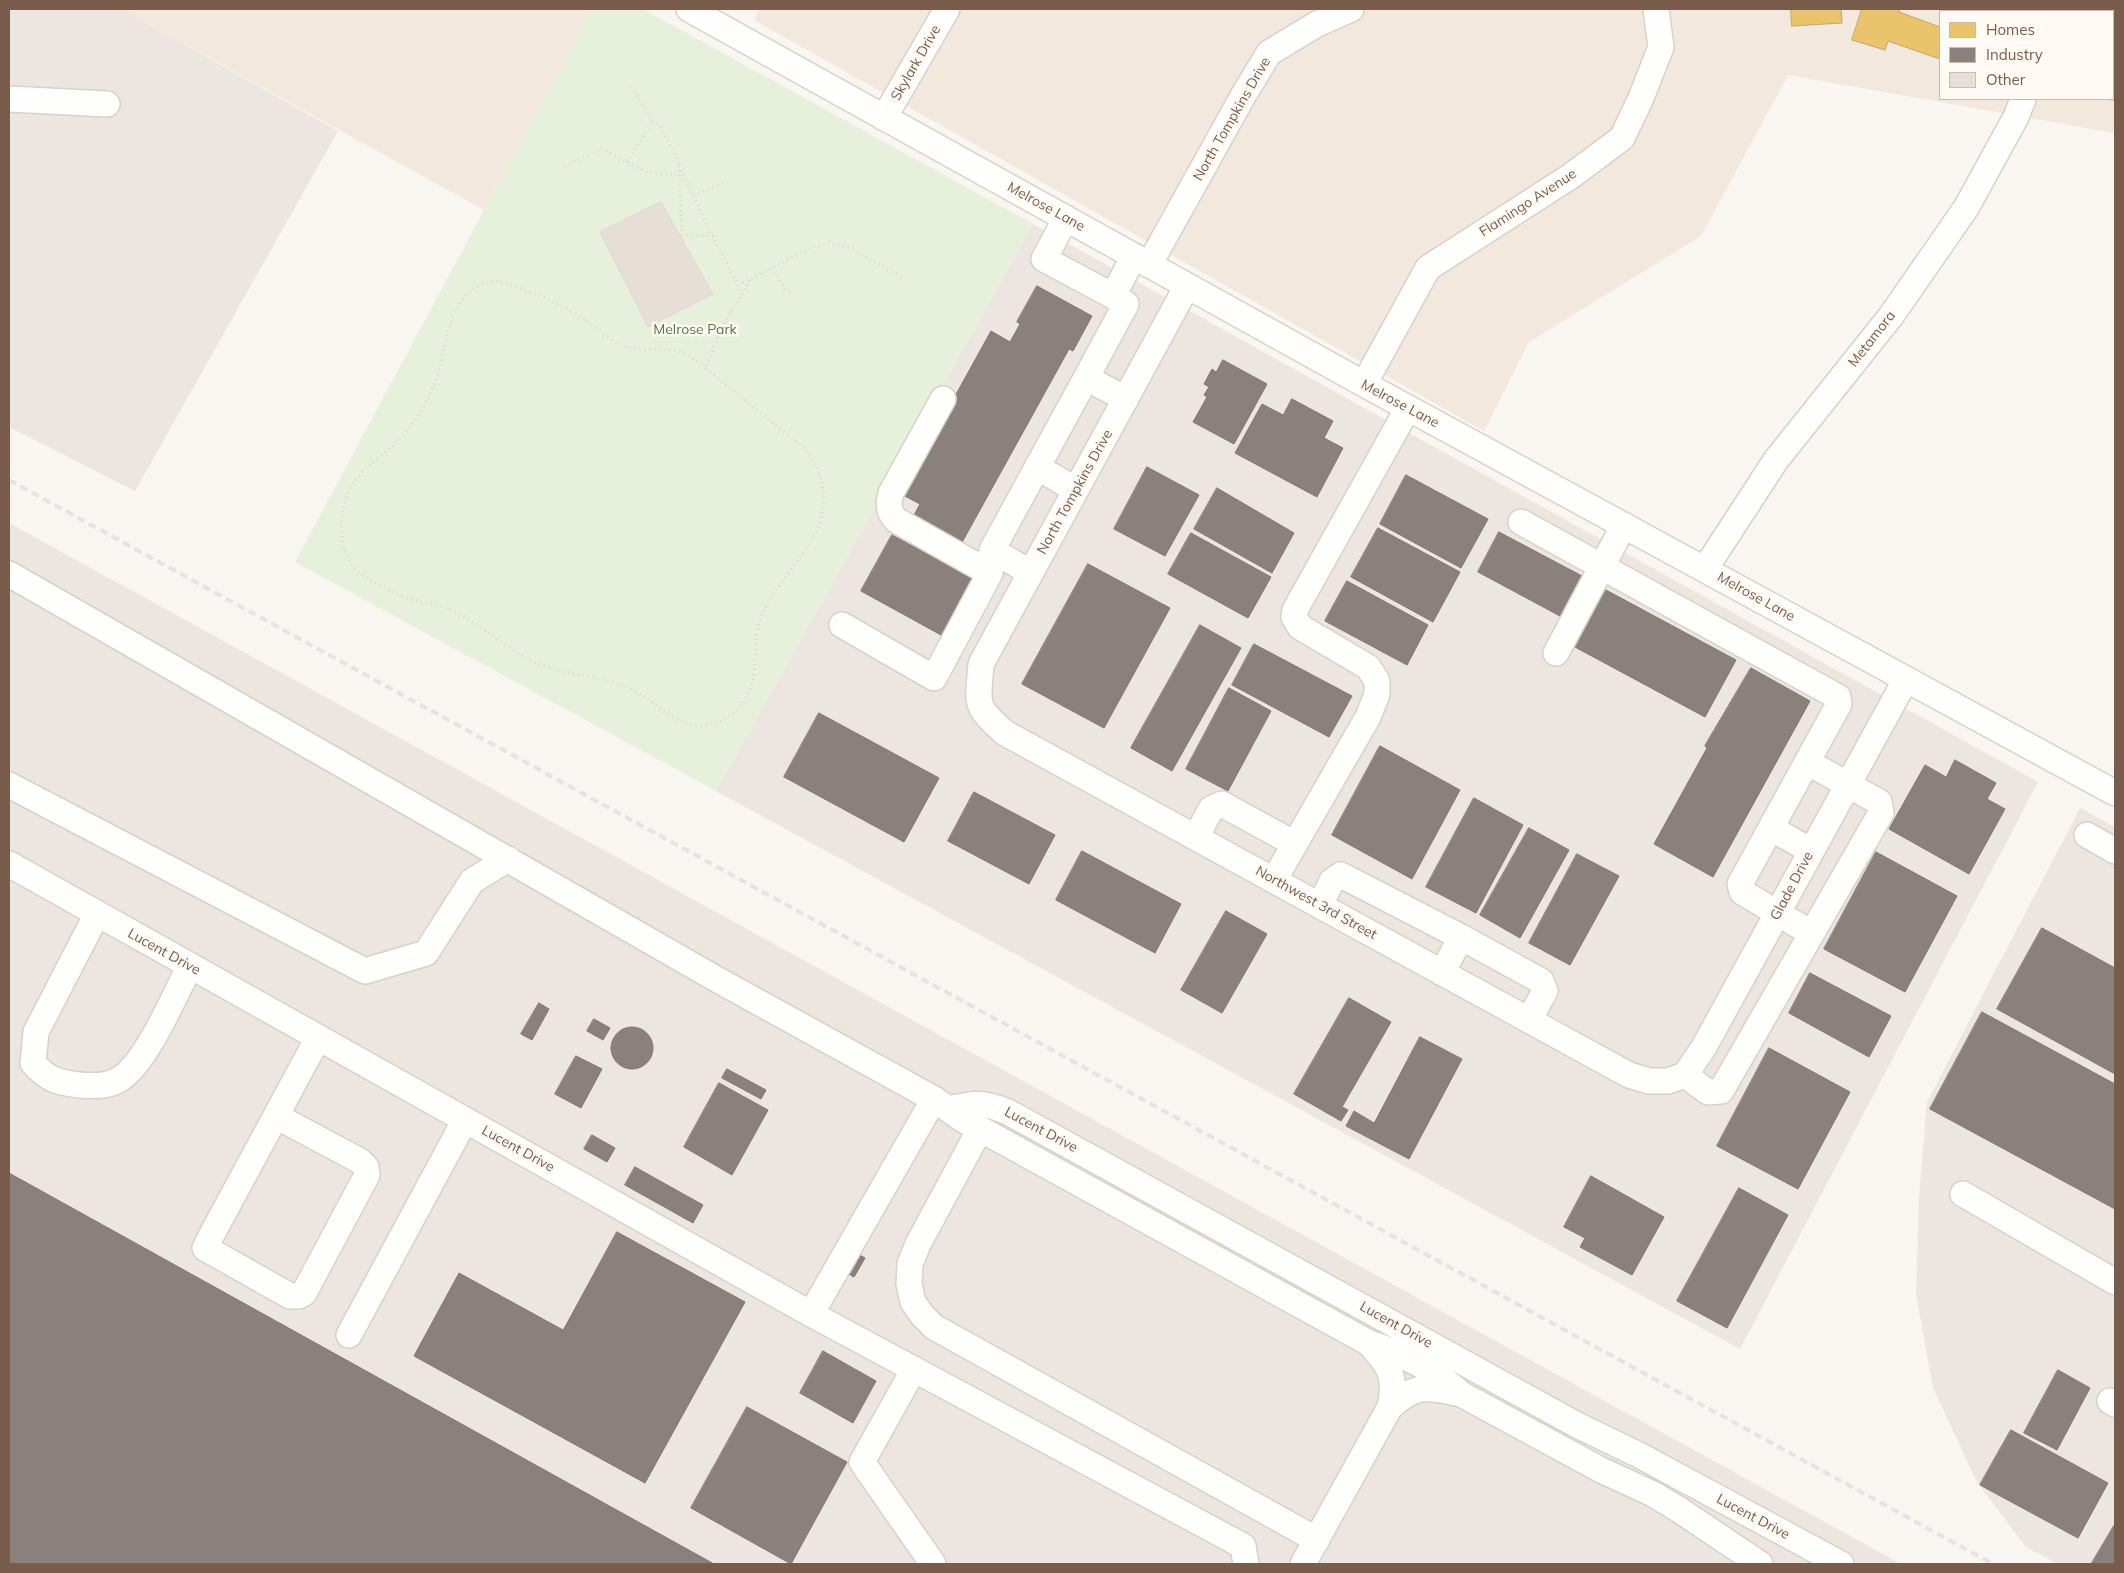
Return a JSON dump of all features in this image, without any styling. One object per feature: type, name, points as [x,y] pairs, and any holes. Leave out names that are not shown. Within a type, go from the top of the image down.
[{"type":"street","name":"Melrose Lane","points":[[689,9],[1364,384],[2115,793]]},
{"type":"street","name":"Skylark Drive","points":[[884,118],[947,9]]},
{"type":"street","name":"North Tompkins Drive","points":[[1113,296],[1142,260],[1269,53],[1317,24],[1351,9]]},
{"type":"street","name":"Flamingo Avenue","points":[[1364,384],[1428,268],[1571,176],[1622,138],[1641,98],[1661,47],[1656,9]]},
{"type":"street","points":[[2103,9],[2115,10]]},
{"type":"street","points":[[9,99],[106,104]]},
{"type":"street","name":"Metamora","points":[[1706,569],[1776,460],[1890,316],[1966,208],[2016,117],[2023,100]]},
{"type":"street","points":[[842,626],[934,678],[976,600],[991,562],[1037,467],[1126,304],[1044,259],[1066,218]]},
{"type":"street","name":"North Tompkins Drive","points":[[978,702],[981,664],[1187,286]]},
{"type":"street","points":[[1086,378],[1126,399]]},
{"type":"street","points":[[943,400],[891,493],[888,502],[891,515],[991,562],[1031,573]]},
{"type":"street","points":[[1274,880],[1368,718],[1377,694],[1377,681],[1368,667],[1300,627],[1294,617],[1295,610],[1408,408]]},
{"type":"street","points":[[1037,467],[1076,490]]},
{"type":"street","points":[[1521,522],[1838,697],[1839,704],[1740,884],[1742,892],[1811,933]]},
{"type":"street","points":[[1556,653],[1624,525]]},
{"type":"street","points":[[9,574],[718,980],[941,1104],[980,1129],[1369,1342],[1388,1348],[1445,1379],[1461,1394],[1601,1470],[1653,1494],[1760,1564]]},
{"type":"street","points":[[976,600],[1007,618]]},
{"type":"street","points":[[951,647],[981,664]]},
{"type":"street","name":"Glade Drive","points":[[1677,1078],[1694,1064],[1712,1033],[1906,679]]},
{"type":"street","name":"Northwest 3rd Street","points":[[978,702],[984,715],[1004,733],[1629,1075],[1649,1081],[1677,1078]]},
{"type":"street","points":[[1677,1078],[1708,1092],[1721,1091],[1881,813],[1879,802],[1807,762]]},
{"type":"street","points":[[9,785],[365,971],[426,954],[472,882],[508,859]]},
{"type":"street","points":[[1196,837],[1211,808],[1222,804],[1295,844]]},
{"type":"street","points":[[1227,854],[1246,817]]},
{"type":"street","points":[[1771,828],[1853,861]]},
{"type":"street","points":[[2087,835],[2115,851]]},
{"type":"street","name":"Lucent Drive","points":[[9,864],[811,1314],[1243,1546],[1246,1564]]},
{"type":"street","points":[[1320,905],[1332,881],[1342,875],[1461,937],[1541,982],[1545,991],[1529,1020]]},
{"type":"street","points":[[97,914],[36,1032],[33,1063],[43,1074],[58,1082],[97,1087],[119,1080],[141,1059],[190,966]]},
{"type":"street","points":[[1442,973],[1461,937]]},
{"type":"street","points":[[1751,962],[1784,982]]},
{"type":"street","points":[[1712,1033],[1744,1051]]},
{"type":"street","points":[[276,1116],[360,1161],[366,1167],[367,1175],[304,1293],[299,1296],[290,1296],[205,1248],[276,1116],[318,1038]]},
{"type":"street","points":[[811,1314],[941,1104]]},
{"type":"street","name":"Lucent Drive","points":[[941,1104],[987,1104],[1008,1112],[1569,1420],[1639,1455],[1841,1564]]},
{"type":"street","points":[[349,1335],[465,1120]]},
{"type":"street","points":[[980,1129],[918,1244],[910,1264],[908,1284],[913,1302],[922,1315],[934,1327],[1317,1540]]},
{"type":"street","points":[[1963,1194],[2115,1282]]},
{"type":"street","points":[[1303,1564],[1390,1407],[1394,1390],[1391,1371],[1369,1342]]},
{"type":"street","points":[[914,1369],[862,1462],[933,1564]]},
{"type":"street","points":[[1390,1407],[1402,1396],[1415,1389],[1429,1388],[1461,1394]]},
{"type":"path","points":[[631,87],[653,121],[660,126],[738,285],[821,244],[838,244],[852,249],[902,278]]},
{"type":"path","points":[[627,162],[653,121]]},
{"type":"path","points":[[565,166],[602,149],[646,172],[679,175]]},
{"type":"path","points":[[679,163],[682,236],[713,236]]},
{"type":"path","points":[[693,196],[724,182]]},
{"type":"path","points":[[772,267],[785,290],[791,293]]},
{"type":"path","points":[[705,368],[726,322],[751,279]]},
{"type":"path","points":[[491,282],[506,283],[561,306],[624,347],[676,350],[683,352],[705,368],[808,453],[820,477],[824,506],[816,534],[777,588],[760,619],[756,633],[749,693],[735,712],[724,719],[712,724],[695,725],[681,723],[668,716],[645,696],[634,690],[605,680],[555,670],[532,662],[450,609],[410,599],[390,591],[358,571],[349,562],[341,534],[348,494],[356,478],[393,446],[412,423],[428,398],[436,380],[454,314],[464,297],[475,288],[491,282]]},
{"type":"shaded area","points":[[9,9],[121,9],[338,131],[135,491],[9,427]]},
{"type":"shaded area","points":[[121,9],[592,9],[484,210]]},
{"type":"shaded area","points":[[760,9],[2115,9],[2115,133],[1788,75],[1701,236],[1529,342],[1484,431],[754,20]]},
{"type":"shaded area","points":[[1033,224],[2038,782],[1740,1349],[716,791]]},
{"type":"shaded area","points":[[9,523],[1901,1564],[9,1564]]},
{"type":"shaded area","points":[[2080,808],[2115,827],[2115,1564],[2058,1564],[2026,1547],[1977,1482],[1933,1388],[1916,1294],[1919,1198],[1927,1102]]},
{"type":"green space","name":"Melrose Park","points":[[592,9],[643,9],[1033,224],[716,791],[295,562]]},
{"type":"building: Homes","points":[[1791,9],[1841,9],[1842,23],[1792,26]]},
{"type":"building: Homes","points":[[1862,9],[1900,9],[1899,12],[1939,27],[1939,59],[1888,41],[1885,50],[1852,40]]},
{"type":"building: Homes","points":[[2114,50],[2115,50],[2114,100]]},
{"type":"building: Industry","points":[[1037,286],[1092,316],[1073,351],[1069,349],[960,546],[912,519],[920,504],[901,494],[991,331],[1010,342],[1020,324],[1017,322]]},
{"type":"building: Industry","points":[[1223,360],[1267,384],[1234,444],[1193,422],[1207,397],[1204,395],[1209,387],[1204,384],[1212,369],[1216,372]]},
{"type":"building: Industry","points":[[1292,399],[1333,421],[1324,438],[1343,448],[1317,497],[1235,453],[1262,404],[1283,415]]},
{"type":"building: Industry","points":[[1147,467],[1199,495],[1165,556],[1114,529]]},
{"type":"building: Industry","points":[[1406,475],[1488,519],[1461,568],[1380,524]]},
{"type":"building: Industry","points":[[1217,488],[1294,533],[1272,573],[1194,529]]},
{"type":"building: Industry","points":[[1378,528],[1460,572],[1433,622],[1351,577]]},
{"type":"building: Industry","points":[[1499,532],[1582,576],[1560,616],[1478,572]]},
{"type":"building: Industry","points":[[1191,533],[1271,577],[1248,618],[1168,574]]},
{"type":"building: Industry","points":[[892,535],[972,578],[941,635],[861,591]]},
{"type":"building: Industry","points":[[1088,564],[1170,608],[1104,728],[1022,684]]},
{"type":"building: Industry","points":[[1347,581],[1428,625],[1407,665],[1325,621]]},
{"type":"building: Industry","points":[[1606,590],[1736,660],[1705,717],[1575,647]]},
{"type":"building: Industry","points":[[1200,625],[1241,648],[1172,771],[1131,748]]},
{"type":"building: Industry","points":[[1254,644],[1352,696],[1329,737],[1232,685]]},
{"type":"building: Industry","points":[[1751,668],[1810,701],[1713,877],[1654,844],[1707,748],[1705,746]]},
{"type":"building: Industry","points":[[1229,688],[1271,711],[1228,791],[1186,769]]},
{"type":"building: Industry","points":[[819,713],[939,778],[904,842],[784,777]]},
{"type":"building: Industry","points":[[1380,746],[1460,790],[1412,879],[1332,835]]},
{"type":"building: Industry","points":[[1955,760],[1996,783],[1987,799],[2005,809],[1969,874],[1889,829],[1925,765],[1946,777]]},
{"type":"building: Industry","points":[[974,792],[1055,835],[1029,884],[948,841]]},
{"type":"building: Industry","points":[[1474,798],[1523,825],[1476,913],[1426,887]]},
{"type":"building: Industry","points":[[1529,828],[1569,850],[1520,938],[1480,915]]},
{"type":"building: Industry","points":[[1082,851],[1181,904],[1155,953],[1056,900]]},
{"type":"building: Industry","points":[[1876,852],[1957,896],[1905,992],[1824,949]]},
{"type":"building: Industry","points":[[1577,854],[1619,876],[1570,965],[1529,943]]},
{"type":"building: Industry","points":[[1226,911],[1267,934],[1222,1013],[1181,990]]},
{"type":"building: Industry","points":[[2042,928],[2115,968],[2115,1074],[1997,1009]]},
{"type":"building: Industry","points":[[1810,973],[1891,1016],[1869,1057],[1789,1013]]},
{"type":"building: Industry","points":[[1349,998],[1391,1022],[1342,1107],[1348,1110],[1341,1121],[1294,1094]]},
{"type":"building: Industry","points":[[539,1003],[549,1009],[532,1040],[521,1034]]},
{"type":"building: Industry","points":[[1982,1012],[2115,1084],[2115,1209],[1930,1109]]},
{"type":"building: Industry","points":[[594,1019],[610,1028],[603,1040],[587,1031]]},
{"type":"building: Industry","points":[[636,1027],[644,1030],[650,1036],[653,1048],[650,1060],[644,1066],[628,1069],[620,1066],[614,1060],[611,1044],[614,1036],[620,1030]]},
{"type":"building: Industry","points":[[1420,1037],[1462,1059],[1409,1159],[1346,1126],[1354,1111],[1374,1123]]},
{"type":"building: Industry","points":[[1769,1048],[1850,1092],[1798,1189],[1717,1146]]},
{"type":"building: Industry","points":[[576,1056],[602,1069],[581,1108],[555,1094]]},
{"type":"building: Industry","points":[[727,1069],[766,1090],[761,1099],[722,1078]]},
{"type":"building: Industry","points":[[719,1083],[768,1110],[732,1175],[684,1147]]},
{"type":"building: Industry","points":[[592,1135],[615,1148],[607,1162],[584,1149]]},
{"type":"building: Industry","points":[[635,1167],[703,1205],[693,1223],[625,1185]]},
{"type":"building: Industry","points":[[9,1173],[714,1564],[9,1564]]},
{"type":"building: Industry","points":[[1591,1176],[1664,1217],[1632,1275],[1580,1247],[1585,1238],[1564,1227]]},
{"type":"building: Industry","points":[[1739,1188],[1788,1215],[1727,1328],[1677,1301]]},
{"type":"building: Industry","points":[[617,1232],[745,1302],[645,1483],[414,1356],[459,1273],[563,1330]]},
{"type":"building: Industry","points":[[852,1251],[865,1258],[854,1277],[841,1270]]},
{"type":"building: Industry","points":[[823,1351],[876,1381],[853,1423],[800,1393]]},
{"type":"building: Industry","points":[[2058,1370],[2090,1388],[2057,1450],[2024,1433]]},
{"type":"building: Industry","points":[[747,1407],[847,1462],[791,1564],[691,1508]]},
{"type":"building: Industry","points":[[2011,1430],[2108,1483],[2078,1538],[1980,1485]]},
{"type":"building: Industry","points":[[2115,1524],[2115,1564],[2092,1563]]},
{"type":"building: Other","points":[[661,202],[713,294],[648,327],[600,232]]},
{"type":"railway","points":[[9,480],[1993,1564]]}]
